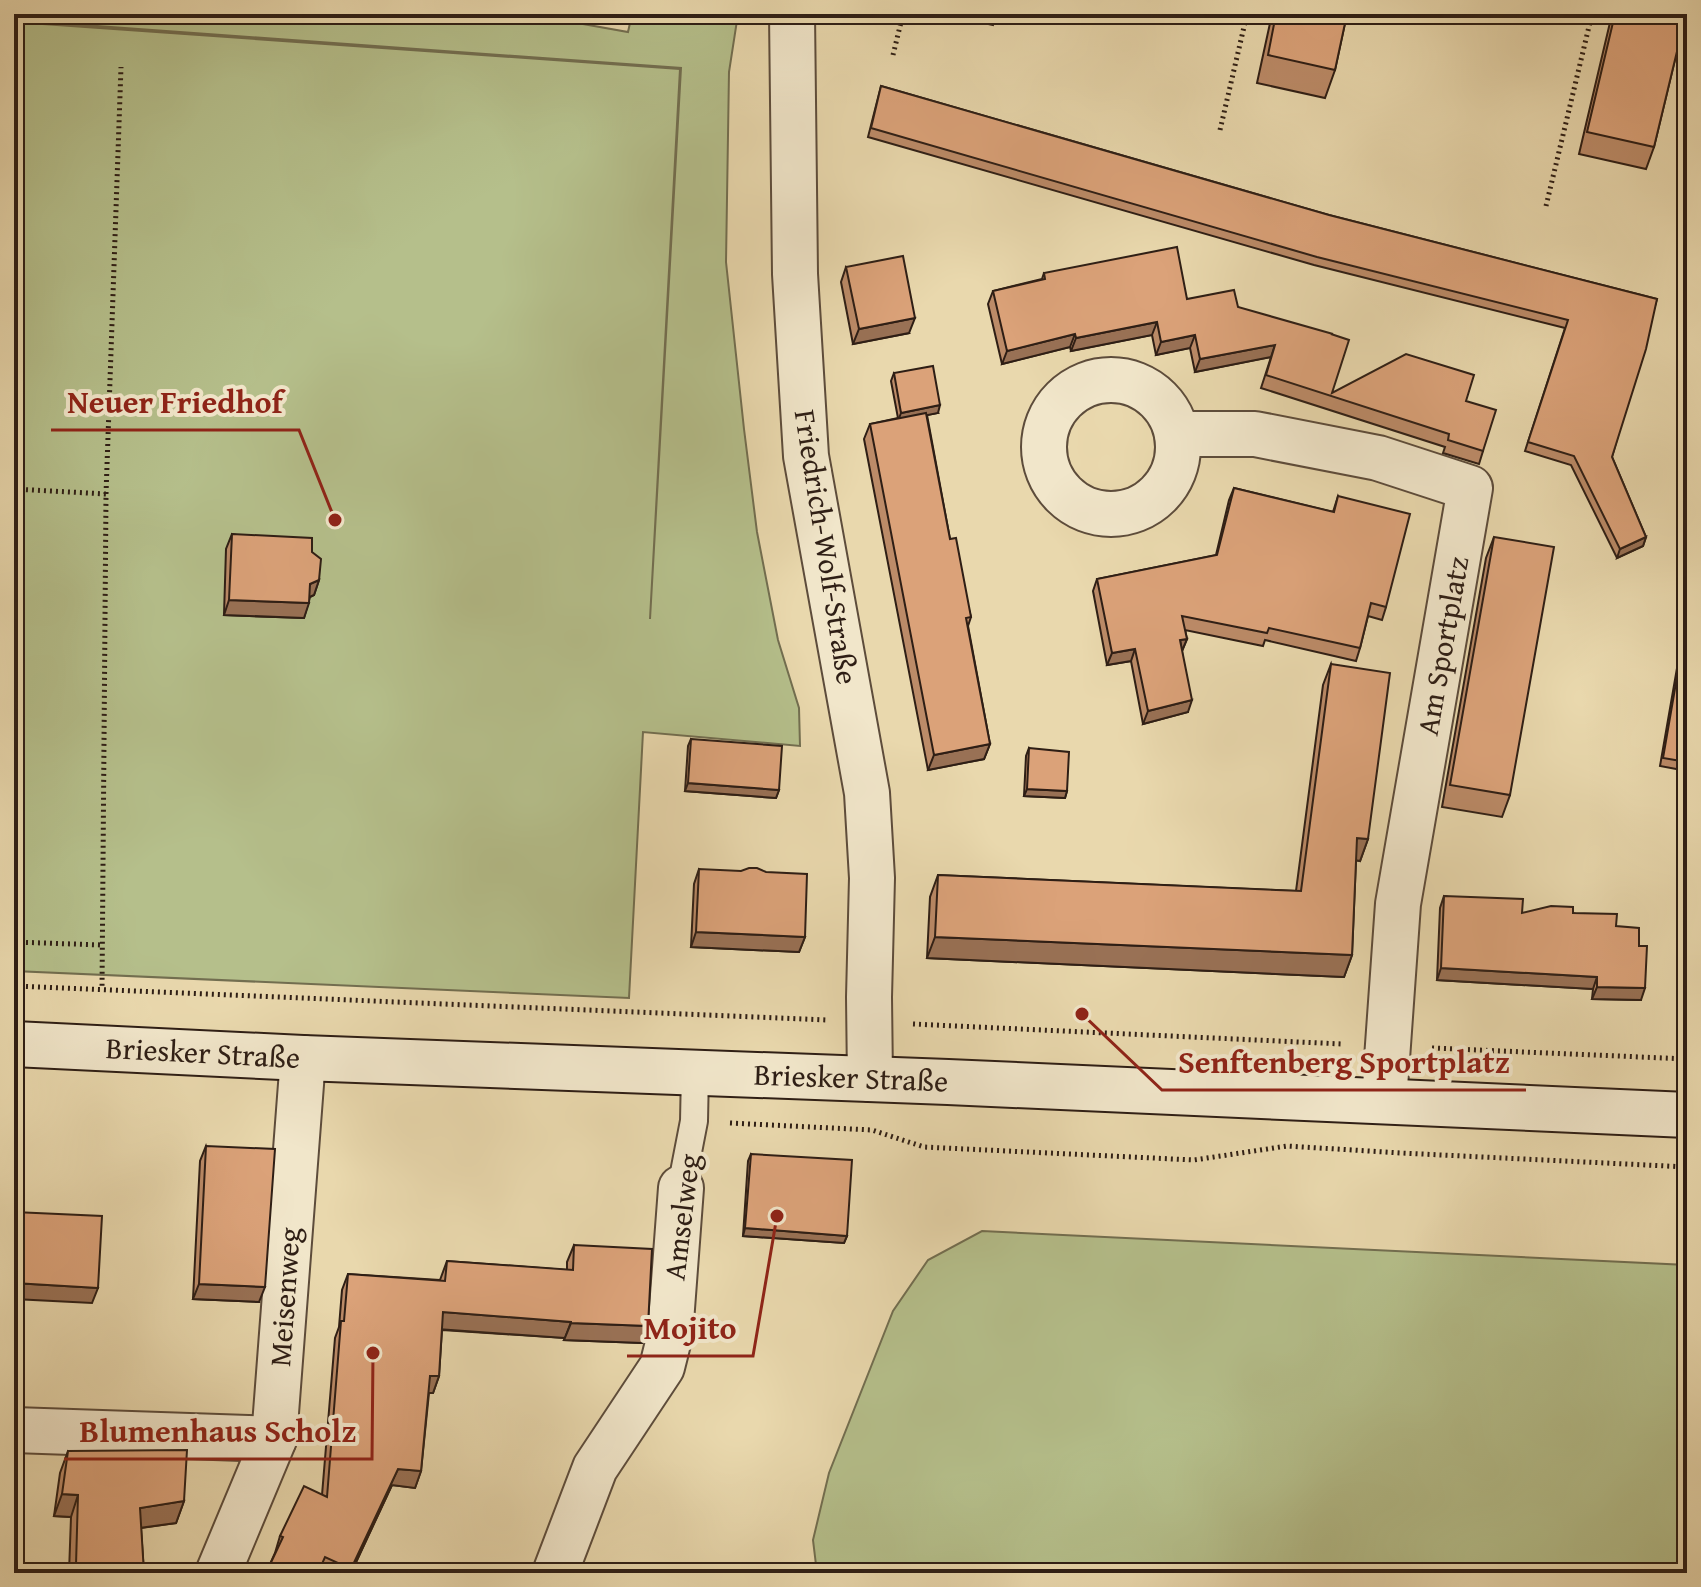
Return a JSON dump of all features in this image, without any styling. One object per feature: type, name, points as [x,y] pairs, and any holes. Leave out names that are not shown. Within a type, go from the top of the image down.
[{"type":"street","name":"Friedrich-Wolf-Straße","points":[[792,14],[795,274],[806,456],[867,793],[872,878],[870,1079]]},
{"type":"street","name":"Am Sportplatz","points":[[1177,434],[1255,434],[1378,458],[1470,488],[1398,904],[1384,1101]]},
{"type":"street","name":"Briesker Straße","points":[[14,1044],[1687,1115]]},
{"type":"street","name":"Meisenweg","points":[[218,1573],[274,1439],[303,1058]]},
{"type":"street","name":"Amselweg","points":[[555,1573],[595,1468],[662,1367],[670,1335],[681,1188]]},
{"type":"street","points":[[14,1430],[274,1439]]},
{"type":"lane","name":"Amselweg","points":[[681,1188],[694,1121],[695,1072]]},
{"type":"path","points":[[893,55],[903,14]]},
{"type":"path","points":[[1220,130],[1247,14]]},
{"type":"path","points":[[1546,206],[1592,14]]},
{"type":"path","points":[[102,989],[106,494],[121,67]]},
{"type":"path","points":[[14,489],[106,494]]},
{"type":"path","points":[[14,942],[102,945]]},
{"type":"path","points":[[694,1121],[872,1130],[924,1147],[1194,1160],[1287,1146],[1687,1167]]},
{"type":"green space","points":[[14,14],[527,14],[628,32],[632,14],[679,23],[681,14],[738,14],[729,72],[726,262],[757,532],[778,640],[799,708],[800,746],[643,732],[629,998],[14,971],[14,22],[680,69],[650,619],[681,68],[14,20]]},
{"type":"green space","points":[[982,1231],[1687,1265],[1687,1573],[817,1573],[813,1540],[829,1473],[893,1311],[928,1260]]},
{"type":"building","points":[[1276,14],[1347,14],[1335,70],[1268,55]]},
{"type":"building","points":[[1615,14],[1686,14],[1654,147],[1587,132]]},
{"type":"building","points":[[881,86],[1329,215],[1657,299],[1646,349],[1612,457],[1646,537],[1620,549],[1574,456],[1528,442],[1568,320],[1317,257],[871,128]]},
{"type":"building","points":[[1177,247],[1187,299],[1234,290],[1238,307],[1349,340],[1332,393],[1406,354],[1474,375],[1466,401],[1496,410],[1483,451],[1448,440],[1449,434],[1266,375],[1275,345],[1200,359],[1195,335],[1161,342],[1157,322],[1076,338],[1075,334],[1007,351],[993,291],[1045,279],[1044,273]]},
{"type":"building","points":[[903,256],[915,318],[859,329],[846,267]]},
{"type":"building","points":[[933,366],[940,405],[901,413],[894,373]]},
{"type":"building","points":[[926,413],[950,539],[956,538],[971,617],[966,618],[990,744],[934,755],[870,424]]},
{"type":"building","points":[[1234,488],[1334,512],[1338,496],[1410,514],[1386,607],[1371,603],[1360,648],[1269,628],[1267,633],[1182,616],[1187,639],[1180,640],[1192,700],[1148,711],[1135,649],[1112,653],[1097,579],[1217,555]]},
{"type":"building","points":[[232,534],[312,538],[312,552],[321,559],[319,580],[310,584],[309,603],[229,600]]},
{"type":"building","points":[[1494,537],[1554,547],[1510,795],[1450,785]]},
{"type":"building","points":[[1687,619],[1687,762],[1663,758]]},
{"type":"building","points":[[1331,664],[1390,673],[1368,839],[1357,838],[1352,955],[935,937],[938,875],[1301,891]]},
{"type":"building","points":[[691,739],[782,746],[779,790],[688,783]]},
{"type":"building","points":[[1029,748],[1069,752],[1067,791],[1027,789]]},
{"type":"building","points":[[749,868],[807,874],[805,937],[696,932],[699,869],[741,871]]},
{"type":"building","points":[[1444,896],[1523,899],[1522,913],[1551,906],[1573,907],[1573,913],[1617,914],[1616,926],[1639,928],[1639,946],[1647,946],[1645,988],[1597,987],[1597,977],[1441,968]]},
{"type":"building","points":[[206,1146],[275,1149],[265,1287],[199,1284]]},
{"type":"building","points":[[751,1154],[852,1160],[847,1236],[745,1228]]},
{"type":"building","points":[[14,1212],[102,1216],[98,1288],[14,1283]]},
{"type":"building","points":[[574,1245],[652,1249],[648,1326],[443,1312],[439,1376],[430,1376],[421,1471],[398,1469],[351,1569],[325,1557],[318,1573],[266,1573],[304,1486],[327,1497],[341,1321],[344,1321],[348,1274],[445,1281],[447,1261],[573,1270]]},
{"type":"building","points":[[187,1450],[184,1501],[140,1508],[144,1573],[100,1573],[76,1565],[78,1495],[62,1494],[68,1451]]},
{"type":"place","name":"Neuer Friedhof","points":[[335,520]]},
{"type":"place","name":"Senftenberg Sportplatz","points":[[1082,1014]]},
{"type":"place","name":"Mojito","points":[[777,1216]]},
{"type":"place","name":"Blumenhaus Scholz","points":[[373,1353]]}]
